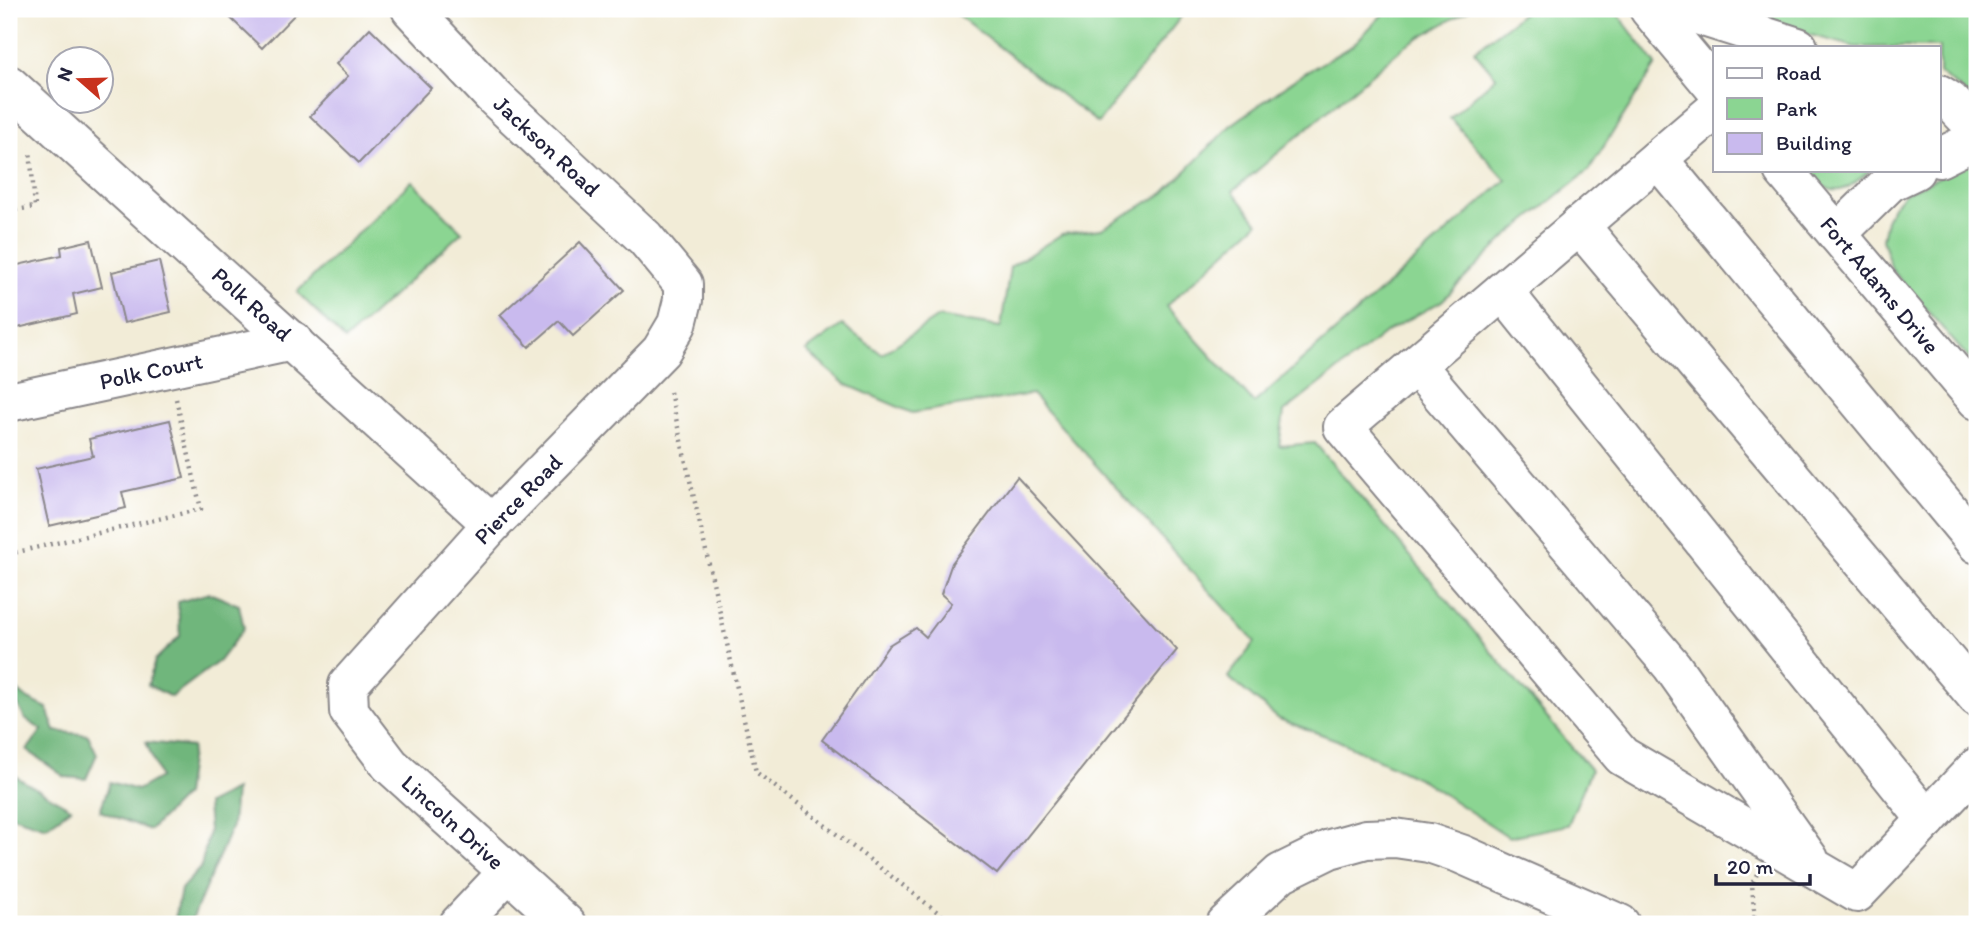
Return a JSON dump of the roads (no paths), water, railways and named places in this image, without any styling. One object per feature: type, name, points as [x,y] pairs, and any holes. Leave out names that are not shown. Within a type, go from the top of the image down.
[{"type":"street","name":"Jackson Road","points":[[411,9],[492,95],[645,238],[683,284]]},
{"type":"street","points":[[1649,9],[1713,86]]},
{"type":"street","points":[[1678,9],[1791,46]]},
{"type":"street","name":"Polk Road","points":[[17,93],[492,524]]},
{"type":"street","points":[[1940,95],[1977,129]]},
{"type":"street","points":[[1713,112],[1343,427],[1622,756],[1857,893],[1977,767]]},
{"type":"street","points":[[1940,158],[1977,139]]},
{"type":"street","points":[[1658,159],[1977,544]]},
{"type":"street","name":"Fort Adams Drive","points":[[1785,172],[1977,400]]},
{"type":"street","points":[[1837,234],[1891,182],[1911,172]]},
{"type":"street","points":[[1579,225],[1977,697]]},
{"type":"street","name":"Pierce Road","points":[[349,712],[348,685],[492,524],[661,351],[677,324],[683,284]]},
{"type":"street","points":[[1503,291],[1927,820]]},
{"type":"street","name":"Polk Court","points":[[9,402],[293,341]]},
{"type":"street","points":[[1416,365],[1672,666],[1816,869]]},
{"type":"street","name":"Lincoln Drive","points":[[349,712],[390,765],[566,924]]},
{"type":"street","points":[[1226,924],[1281,873],[1329,849],[1366,839],[1395,838],[1429,843],[1461,855],[1620,924]]},
{"type":"street","points":[[459,924],[508,872]]}]
